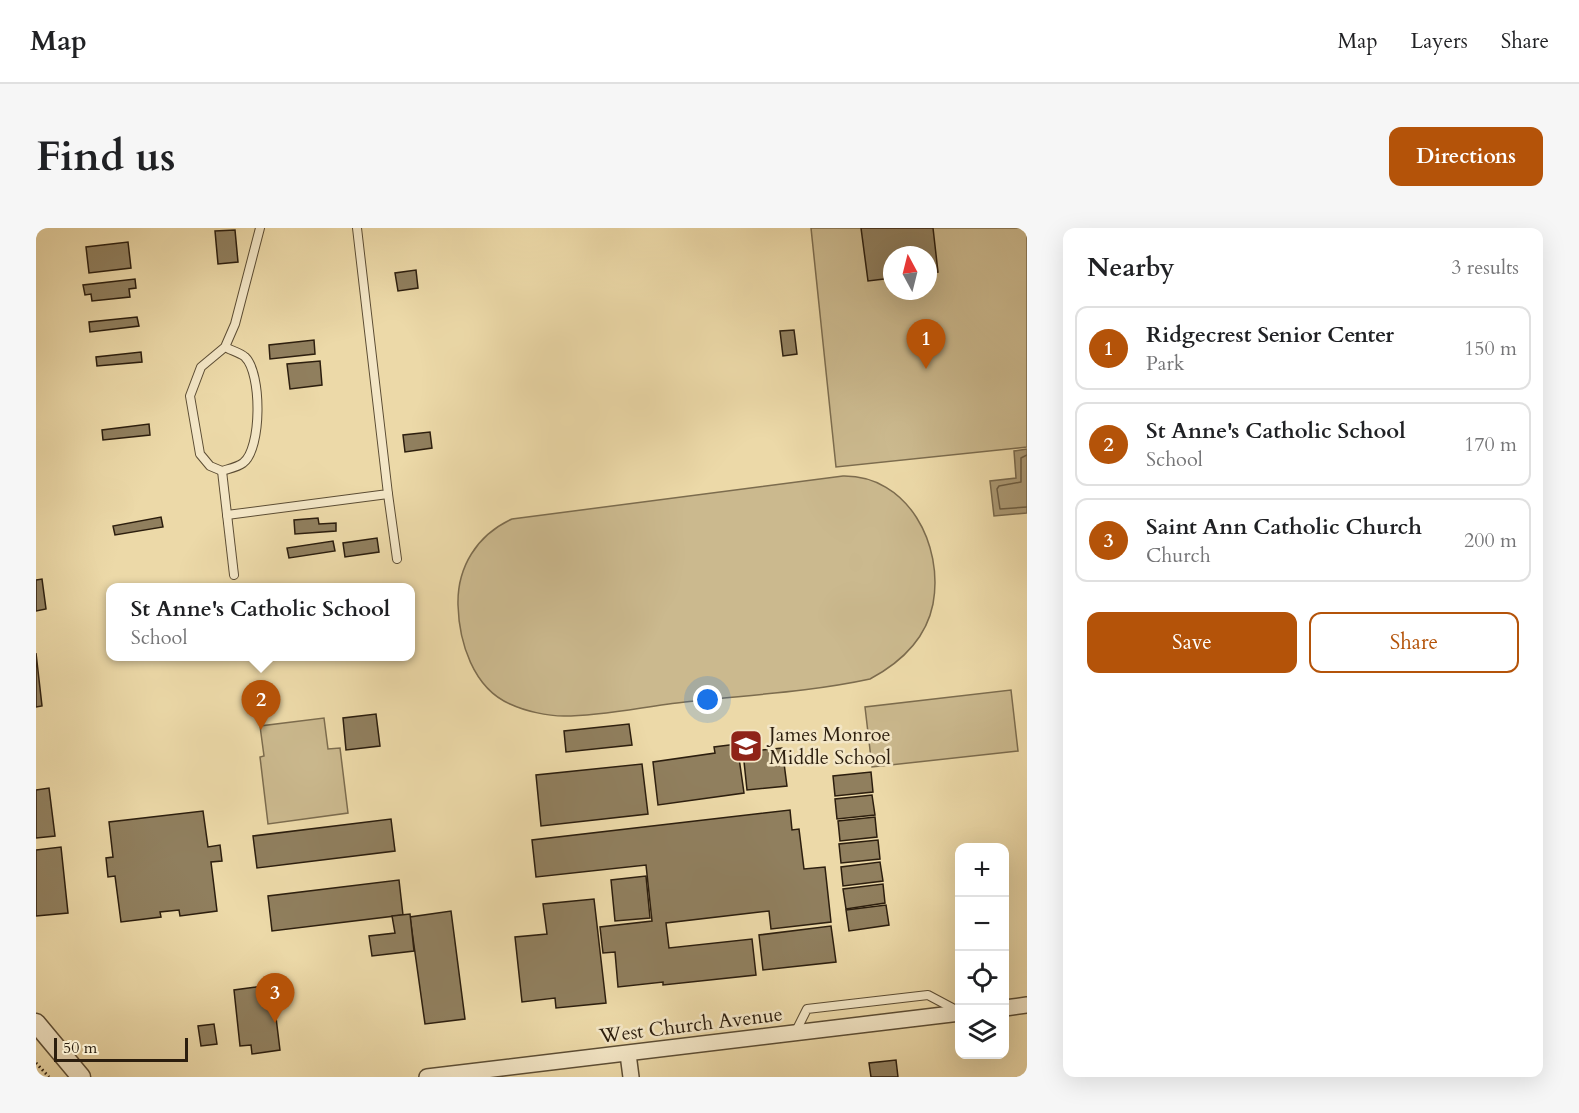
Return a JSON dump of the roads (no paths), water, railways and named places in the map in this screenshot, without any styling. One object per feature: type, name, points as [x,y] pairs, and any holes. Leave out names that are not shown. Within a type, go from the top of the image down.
[{"type":"street","points":[[1009,1007],[1027,1005]]},
{"type":"street","name":"West Church Avenue","points":[[427,1077],[955,1014]]},
{"type":"street","points":[[36,1023],[81,1077]]},
{"type":"street","points":[[628,1054],[631,1077]]},
{"type":"lane","points":[[225,347],[246,357],[255,376],[257,431],[253,451],[243,463],[222,471],[210,466],[200,454],[190,396],[201,367],[225,347],[235,324],[260,228]]},
{"type":"lane","points":[[357,228],[397,559]]},
{"type":"lane","points":[[222,471],[234,575]]},
{"type":"lane","points":[[227,514],[388,495]]},
{"type":"lane","points":[[794,1034],[807,1009],[928,995],[955,1010]]},
{"type":"water","points":[[1027,449],[1027,513],[994,516],[990,481],[1016,478],[1014,451]]},
{"type":"place","name":"Ridgecrest Senior Center","points":[[926,369]]},
{"type":"place","name":"St Anne's Catholic School","points":[[261,730]]},
{"type":"place","name":"James Monroe Middle School","points":[[746,746]]},
{"type":"place","name":"Saint Ann Catholic Church","points":[[275,1023]]}]
